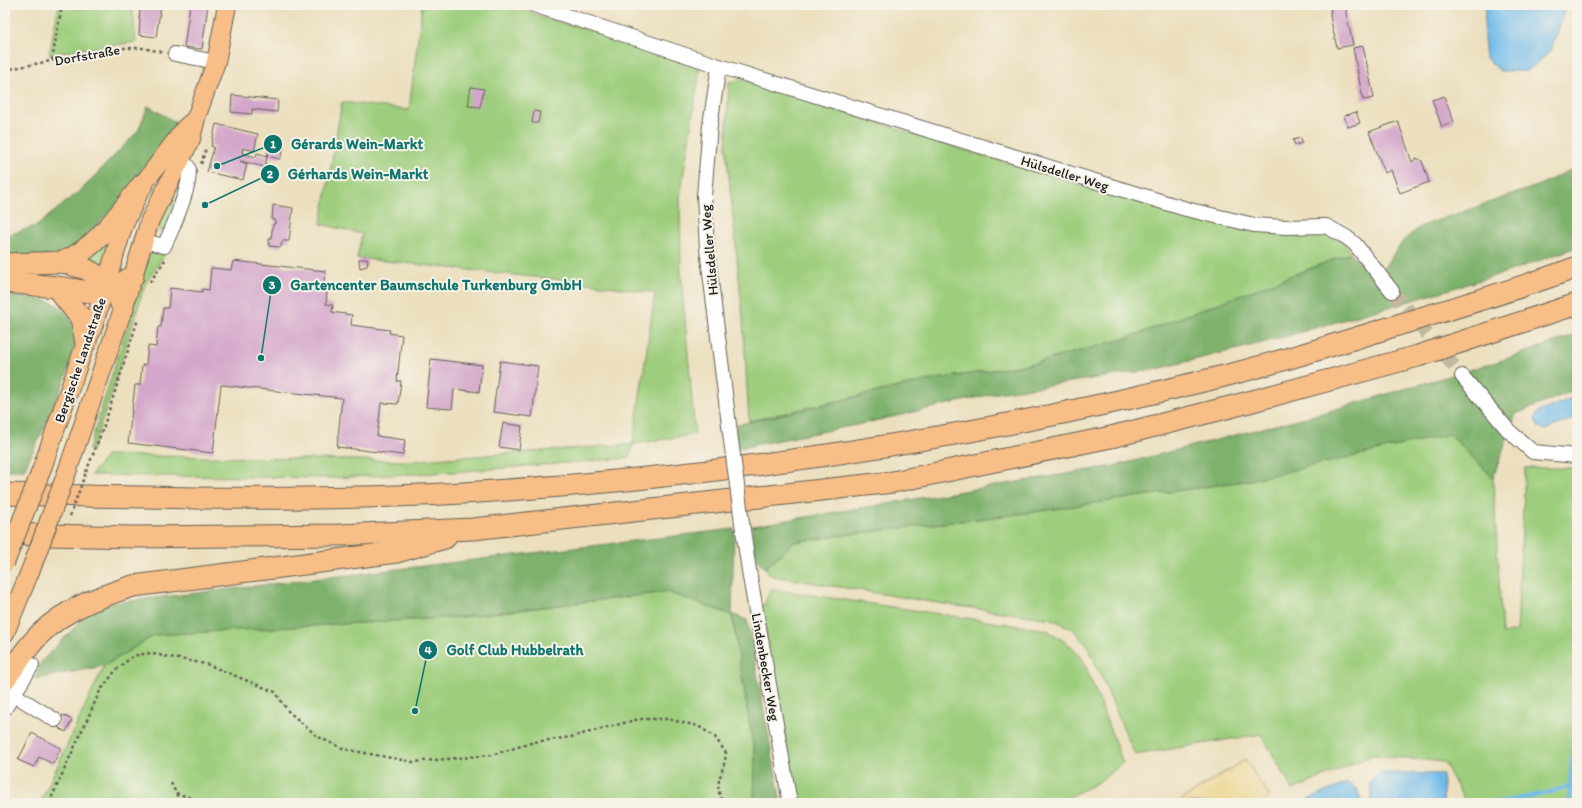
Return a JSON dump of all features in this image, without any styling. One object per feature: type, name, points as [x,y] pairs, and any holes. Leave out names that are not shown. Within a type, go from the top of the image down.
[{"type":"highway","points":[[63,262],[81,254],[99,239],[140,191]]},
{"type":"highway","points":[[5,264],[63,262],[86,268],[108,287],[131,312]]},
{"type":"highway","points":[[5,494],[213,499],[477,492],[632,480],[888,447],[1104,404],[1227,375],[1522,288],[1577,267]]},
{"type":"highway","points":[[5,282],[56,287],[98,294],[108,287],[144,281]]},
{"type":"highway","points":[[56,287],[81,318],[86,342]]},
{"type":"highway","points":[[5,534],[134,537],[331,535],[473,529],[892,482],[1111,437],[1361,372],[1577,304]]},
{"type":"highway","points":[[9,687],[41,634],[65,614],[94,598],[133,586],[397,552],[473,529]]},
{"type":"main road","name":"Bergische Landstraße","points":[[5,633],[33,564],[67,472],[144,281],[144,240],[150,220],[191,139],[196,118],[216,62],[227,5]]},
{"type":"main road","name":"Bergische Landstraße","points":[[5,563],[41,471],[86,342],[108,287],[123,226],[140,191],[160,160],[186,127],[196,118]]},
{"type":"main road","points":[[140,191],[133,221],[137,236],[144,240]]},
{"type":"street","name":"Hülsdeller Weg","points":[[534,5],[719,66],[1186,209],[1254,225],[1286,227],[1326,226],[1346,237],[1355,244],[1392,291]]},
{"type":"street","points":[[175,54],[216,62]]},
{"type":"street","name":"Hülsdeller Weg","points":[[719,66],[710,126],[704,196],[708,249],[743,530]]},
{"type":"street","points":[[144,240],[164,246],[174,227],[190,175],[188,166],[180,161],[170,159],[160,160]]},
{"type":"street","points":[[1462,376],[1509,431],[1533,452],[1577,456]]},
{"type":"street","name":"Lindenbecker Weg","points":[[743,530],[790,803]]},
{"type":"street","points":[[5,708],[9,687],[32,664]]},
{"type":"street","points":[[9,687],[55,720]]},
{"type":"path","points":[[52,60],[62,5]]},
{"type":"path","name":"Dorfstraße","points":[[5,70],[115,48],[142,48],[175,54]]},
{"type":"path","points":[[86,472],[104,426],[131,312]]},
{"type":"path","points":[[51,803],[50,801],[100,691],[116,670],[133,656],[148,653],[206,664],[275,692],[288,711],[318,737],[344,749],[413,762],[492,756],[534,742],[571,737],[639,719],[667,718],[698,726],[715,737],[726,752],[725,765],[717,784],[723,803]]},
{"type":"path","points":[[171,783],[181,803]]},
{"type":"path","points":[[176,793],[206,803]]},
{"type":"green space","points":[[59,5],[132,5],[136,42],[49,54]]},
{"type":"green space","points":[[422,5],[513,5],[545,18],[586,29],[700,68],[680,198],[681,274],[695,434],[634,444],[629,458],[453,472],[329,478],[91,475],[107,455],[409,461],[633,444],[655,293],[581,282],[357,258],[362,234],[321,224],[342,102],[409,110]]},
{"type":"green space","points":[[742,79],[964,150],[1186,215],[1328,234],[1343,241],[1351,253],[1130,337],[1036,363],[925,381],[749,421],[743,319],[726,146],[729,82]]},
{"type":"green space","points":[[148,106],[177,123],[128,195],[66,254],[5,258],[5,236],[38,225],[83,188],[138,131]]},
{"type":"green space","points":[[1577,167],[1577,247],[1504,273],[1262,343],[1157,369],[997,393],[861,424],[734,449],[736,425],[925,381],[1036,363],[1130,337],[1351,253],[1389,293],[1382,270],[1404,240],[1421,226],[1537,186]]},
{"type":"green space","points":[[178,185],[181,186],[166,229],[158,232],[165,208]]},
{"type":"green space","points":[[113,233],[103,270],[86,258]]},
{"type":"green space","points":[[154,252],[163,254],[164,256],[145,284],[111,395],[91,452],[89,449],[149,256]]},
{"type":"green space","points":[[5,296],[33,298],[54,303],[59,306],[68,316],[75,333],[73,353],[62,387],[24,470],[5,470]]},
{"type":"green space","points":[[1577,334],[1577,389],[1516,414],[1493,478],[1450,434],[1250,480],[1027,513],[794,542],[765,568],[754,557],[752,526],[1114,466],[1326,412],[1503,360]]},
{"type":"green space","points":[[1450,434],[1493,478],[1502,634],[1517,631],[1525,468],[1577,468],[1577,803],[1466,803],[1444,762],[1373,755],[1293,790],[1261,734],[1135,755],[1089,648],[1074,630],[1052,619],[950,605],[772,576],[765,568],[794,542],[1027,513],[1250,480]]},
{"type":"green space","points":[[734,529],[732,614],[747,620],[781,803],[754,803],[755,756],[732,615],[667,592],[461,617],[155,635],[104,666],[35,679],[41,662],[96,605]]},
{"type":"green space","points":[[771,589],[1047,630],[1071,646],[1084,662],[1123,763],[1097,783],[1057,803],[797,803],[762,609]]},
{"type":"green space","points":[[667,592],[732,615],[755,756],[754,803],[40,803],[104,666],[155,635],[461,617]]},
{"type":"sand","points":[[1245,759],[1270,797],[1261,803],[1177,803]]},
{"type":"water","points":[[1485,5],[1563,5],[1564,12],[1551,51],[1528,71],[1500,71],[1486,58],[1484,37]]},
{"type":"water","points":[[1577,396],[1577,417],[1545,430],[1538,427],[1535,419],[1538,412]]},
{"type":"water","points":[[1379,773],[1443,774],[1443,803],[1372,803],[1370,782]]},
{"type":"water","points":[[1347,783],[1357,789],[1362,803],[1300,803]]},
{"type":"building","points":[[137,5],[161,5],[156,37],[139,35],[140,10],[137,9]]},
{"type":"building","points":[[190,5],[208,5],[202,49],[184,47]]},
{"type":"building","points":[[1331,5],[1347,5],[1346,13],[1353,45],[1337,48],[1330,16]]},
{"type":"building","points":[[1369,5],[1401,5],[1401,9]]},
{"type":"building","points":[[1363,46],[1374,98],[1363,100],[1353,48]]},
{"type":"building","points":[[471,87],[484,89],[480,107],[468,106]]},
{"type":"building","points":[[232,95],[278,100],[277,112],[252,109],[252,114],[231,112]]},
{"type":"building","points":[[1444,96],[1454,122],[1442,127],[1432,100]]},
{"type":"building","points":[[534,111],[540,112],[538,123],[532,123]]},
{"type":"building","points":[[1356,112],[1360,123],[1348,127],[1344,116]]},
{"type":"building","points":[[1398,121],[1412,162],[1417,158],[1422,161],[1429,182],[1400,193],[1391,170],[1385,173],[1369,132]]},
{"type":"building","points":[[216,124],[258,134],[254,151],[243,148],[242,153],[256,157],[257,153],[267,156],[265,167],[240,161],[247,164],[243,180],[207,172],[214,147],[211,146]]},
{"type":"building","points":[[1301,138],[1302,143],[1295,145],[1293,140]]},
{"type":"building","points":[[271,143],[284,147],[280,159],[267,156]]},
{"type":"building","points":[[273,205],[293,208],[289,241],[282,241],[281,247],[269,246],[269,239],[271,239],[273,224],[275,224],[275,220],[272,220]]},
{"type":"building","points":[[359,259],[368,259],[367,266],[360,268]]},
{"type":"building","points":[[233,261],[325,271],[323,292],[327,292],[326,304],[333,305],[332,312],[352,315],[351,325],[390,330],[389,333],[402,335],[397,381],[401,381],[398,404],[381,403],[377,436],[405,440],[403,455],[337,447],[342,398],[221,385],[213,453],[128,443],[135,385],[140,385],[142,365],[146,365],[148,346],[156,347],[158,327],[161,327],[163,308],[168,308],[170,288],[202,292],[202,289],[209,290],[211,268],[231,270]]},
{"type":"building","points":[[431,359],[482,365],[479,392],[454,389],[452,409],[426,407]]},
{"type":"building","points":[[500,361],[538,366],[532,417],[493,412]]},
{"type":"building","points":[[503,423],[522,426],[519,450],[499,447]]},
{"type":"building","points":[[63,715],[72,720],[66,732],[57,727]]},
{"type":"building","points":[[32,733],[61,748],[53,764],[39,757],[34,767],[18,760]]},
{"type":"waterway","points":[[1569,803],[1577,692]]},
{"type":"waterway","points":[[1500,803],[1552,792],[1570,786]]},
{"type":"tunnel","points":[[1392,291],[1462,376]]},
{"type":"place","name":"Gérards Wein-Markt","points":[[217,166]]},
{"type":"place","name":"Gérhards Wein-Markt","points":[[205,205]]},
{"type":"place","name":"Gartencenter Baumschule Turkenburg GmbH","points":[[261,358]]},
{"type":"place","name":"Golf Club Hubbelrath","points":[[415,711]]}]
